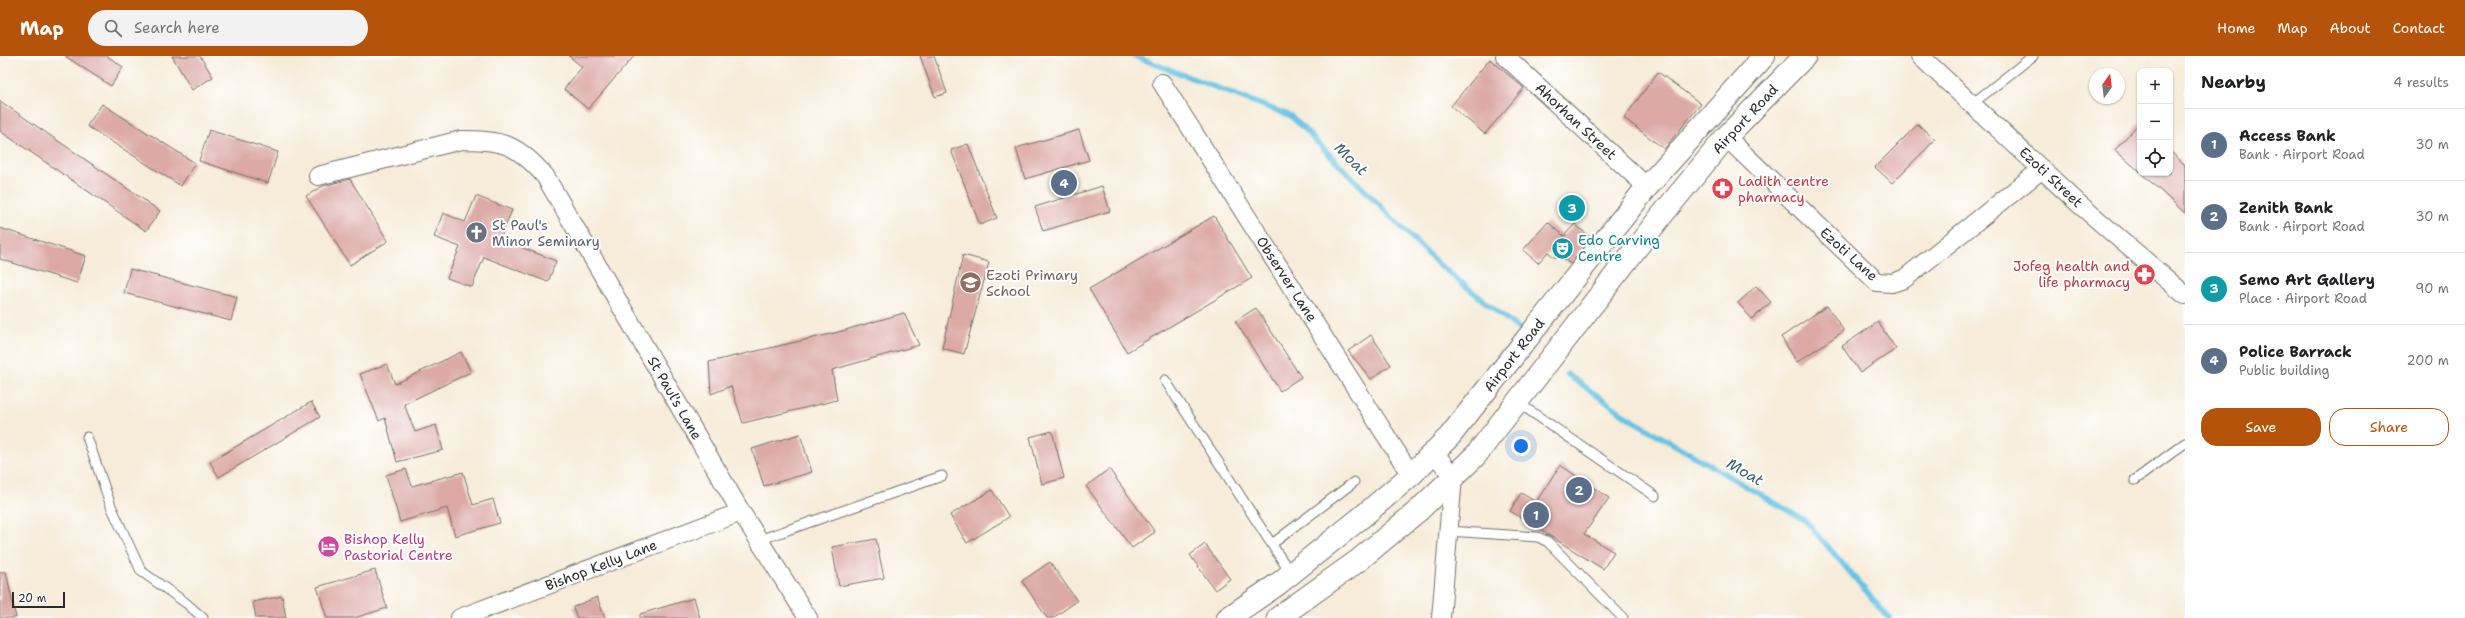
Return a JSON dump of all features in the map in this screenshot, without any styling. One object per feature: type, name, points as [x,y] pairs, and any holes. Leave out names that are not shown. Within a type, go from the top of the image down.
[{"type":"main road","name":"Airport Road","points":[[1228,618],[1291,574],[1411,475],[1450,436],[1647,187],[1764,56]]},
{"type":"main road","name":"Airport Road","points":[[1278,618],[1359,560],[1418,510],[1476,455],[1726,137],[1805,56]]},
{"type":"street","name":"Ahorhan Street","points":[[1505,56],[1647,187]]},
{"type":"street","name":"Ezoti Street","points":[[1920,56],[2078,203],[2185,295]]},
{"type":"street","name":"Observer Lane","points":[[1162,83],[1411,475]]},
{"type":"street","name":"Ezoti Lane","points":[[1726,137],[1877,282],[1892,283],[1904,279],[2042,169]]},
{"type":"street","name":"St Paul's Lane","points":[[318,176],[461,140],[485,140],[507,144],[529,158],[545,176],[741,512],[808,618]]},
{"type":"street","points":[[1434,452],[1453,477],[1441,618]]},
{"type":"street","name":"Bishop Kelly Lane","points":[[460,618],[741,512]]},
{"type":"lane","points":[[1972,104],[2033,56]]},
{"type":"lane","points":[[1165,380],[1291,574]]},
{"type":"lane","points":[[1517,402],[1655,496]]},
{"type":"lane","points":[[87,437],[111,506],[141,571],[186,603],[203,618]]},
{"type":"lane","points":[[2135,480],[2185,443]]},
{"type":"lane","points":[[759,540],[942,476]]},
{"type":"lane","points":[[1272,544],[1354,482]]},
{"type":"lane","points":[[1448,531],[1538,537],[1548,542],[1623,618]]},
{"type":"building","points":[[65,56],[107,56],[123,67],[111,86]]},
{"type":"building","points":[[172,56],[200,56],[213,77],[192,90]]},
{"type":"building","points":[[569,56],[634,56],[588,109],[564,89],[582,67]]},
{"type":"building","points":[[920,56],[934,56],[947,93],[935,97]]},
{"type":"building","points":[[1490,59],[1524,88],[1485,134],[1451,106]]},
{"type":"building","points":[[1658,72],[1701,104],[1664,149],[1624,118]]},
{"type":"building","points":[[0,101],[160,211],[146,231],[0,131]]},
{"type":"building","points":[[102,104],[195,163],[181,186],[87,126]]},
{"type":"building","points":[[1918,124],[1935,140],[1892,183],[1875,167]]},
{"type":"building","points":[[2137,125],[2137,169],[2115,150]]},
{"type":"building","points":[[209,130],[278,152],[268,183],[199,161]]},
{"type":"building","points":[[1079,130],[1089,160],[1025,179],[1016,148]]},
{"type":"building","points":[[968,144],[997,218],[980,225],[951,150]]},
{"type":"building","points":[[2173,154],[2185,165],[2185,213],[2144,176],[2173,176]]},
{"type":"building","points":[[350,179],[388,241],[350,265],[306,196],[323,186]]},
{"type":"building","points":[[1102,186],[1110,211],[1043,231],[1035,207]]},
{"type":"building","points":[[476,196],[512,210],[500,239],[556,261],[548,282],[484,257],[472,287],[447,278],[460,247],[434,237],[443,213],[465,222]]},
{"type":"building","points":[[1214,216],[1252,278],[1127,352],[1089,289]]},
{"type":"building","name":"Edo Carving Centre","points":[[1548,222],[1564,236],[1575,224],[1591,238],[1570,264],[1558,254],[1555,258],[1548,252],[1538,263],[1523,250]]},
{"type":"building","points":[[0,228],[86,256],[77,283],[0,259]]},
{"type":"building","points":[[963,255],[989,262],[964,354],[942,348]]},
{"type":"building","points":[[130,269],[237,297],[231,321],[124,293]]},
{"type":"building","points":[[1756,286],[1771,302],[1752,319],[1738,303]]},
{"type":"building","points":[[1827,306],[1844,331],[1797,362],[1781,337]]},
{"type":"building","points":[[1256,308],[1301,377],[1280,391],[1235,321]]},
{"type":"building","points":[[904,313],[919,345],[832,370],[837,400],[743,423],[731,386],[711,394],[709,362],[835,333]]},
{"type":"building","points":[[1878,322],[1896,349],[1860,373],[1842,346]]},
{"type":"building","points":[[1371,335],[1391,365],[1371,379],[1348,351]]},
{"type":"building","points":[[461,352],[471,372],[404,404],[415,432],[436,425],[443,450],[397,462],[385,418],[379,421],[360,374],[387,364],[395,384]]},
{"type":"building","points":[[311,402],[320,417],[219,477],[210,462]]},
{"type":"building","points":[[1052,431],[1064,478],[1042,484],[1030,437]]},
{"type":"building","points":[[800,434],[812,472],[764,486],[752,449]]},
{"type":"building","points":[[1560,465],[1609,498],[1584,534],[1614,552],[1603,569],[1510,511],[1521,493],[1536,502]]},
{"type":"building","points":[[406,469],[412,486],[463,472],[473,505],[493,499],[500,523],[455,536],[447,508],[400,522],[386,475]]},
{"type":"building","points":[[1109,469],[1155,532],[1132,548],[1086,486]]},
{"type":"building","points":[[992,490],[1009,517],[967,543],[950,515]]},
{"type":"building","points":[[876,539],[884,578],[839,586],[832,547]]},
{"type":"building","points":[[1205,544],[1230,579],[1215,590],[1190,555]]},
{"type":"building","points":[[1050,562],[1077,601],[1053,618],[1047,618],[1022,581]]},
{"type":"building","points":[[375,570],[387,608],[354,618],[327,618],[317,587]]},
{"type":"building","points":[[0,572],[6,572],[16,618],[0,618]]},
{"type":"building","points":[[282,596],[286,618],[256,618],[253,602]]},
{"type":"building","points":[[597,597],[605,618],[577,618],[573,607]]},
{"type":"building","points":[[694,598],[700,618],[640,618],[640,614]]},
{"type":"waterway","name":"Moat","points":[[1134,56],[1291,116],[1437,263],[1519,329]]},
{"type":"waterway","name":"Moat","points":[[1567,374],[1632,420],[1806,521],[1889,618]]},
{"type":"place","name":"Police Barrack","points":[[1064,183]]},
{"type":"place","name":"Ladith centre pharmacy","points":[[1722,189]]},
{"type":"place","name":"Semo Art Gallery","points":[[1572,208]]},
{"type":"place","name":"St Paul's Minor Seminary","points":[[476,233]]},
{"type":"place","name":"Edo Carving Centre","points":[[1562,248]]},
{"type":"place","name":"Jofeg health and life pharmacy","points":[[2145,274]]},
{"type":"place","name":"Ezoti Primary School","points":[[970,283]]},
{"type":"place","name":"Zenith Bank","points":[[1579,490]]},
{"type":"place","name":"Access Bank","points":[[1536,515]]},
{"type":"place","name":"Bishop Kelly Pastorial Centre","points":[[328,547]]}]
